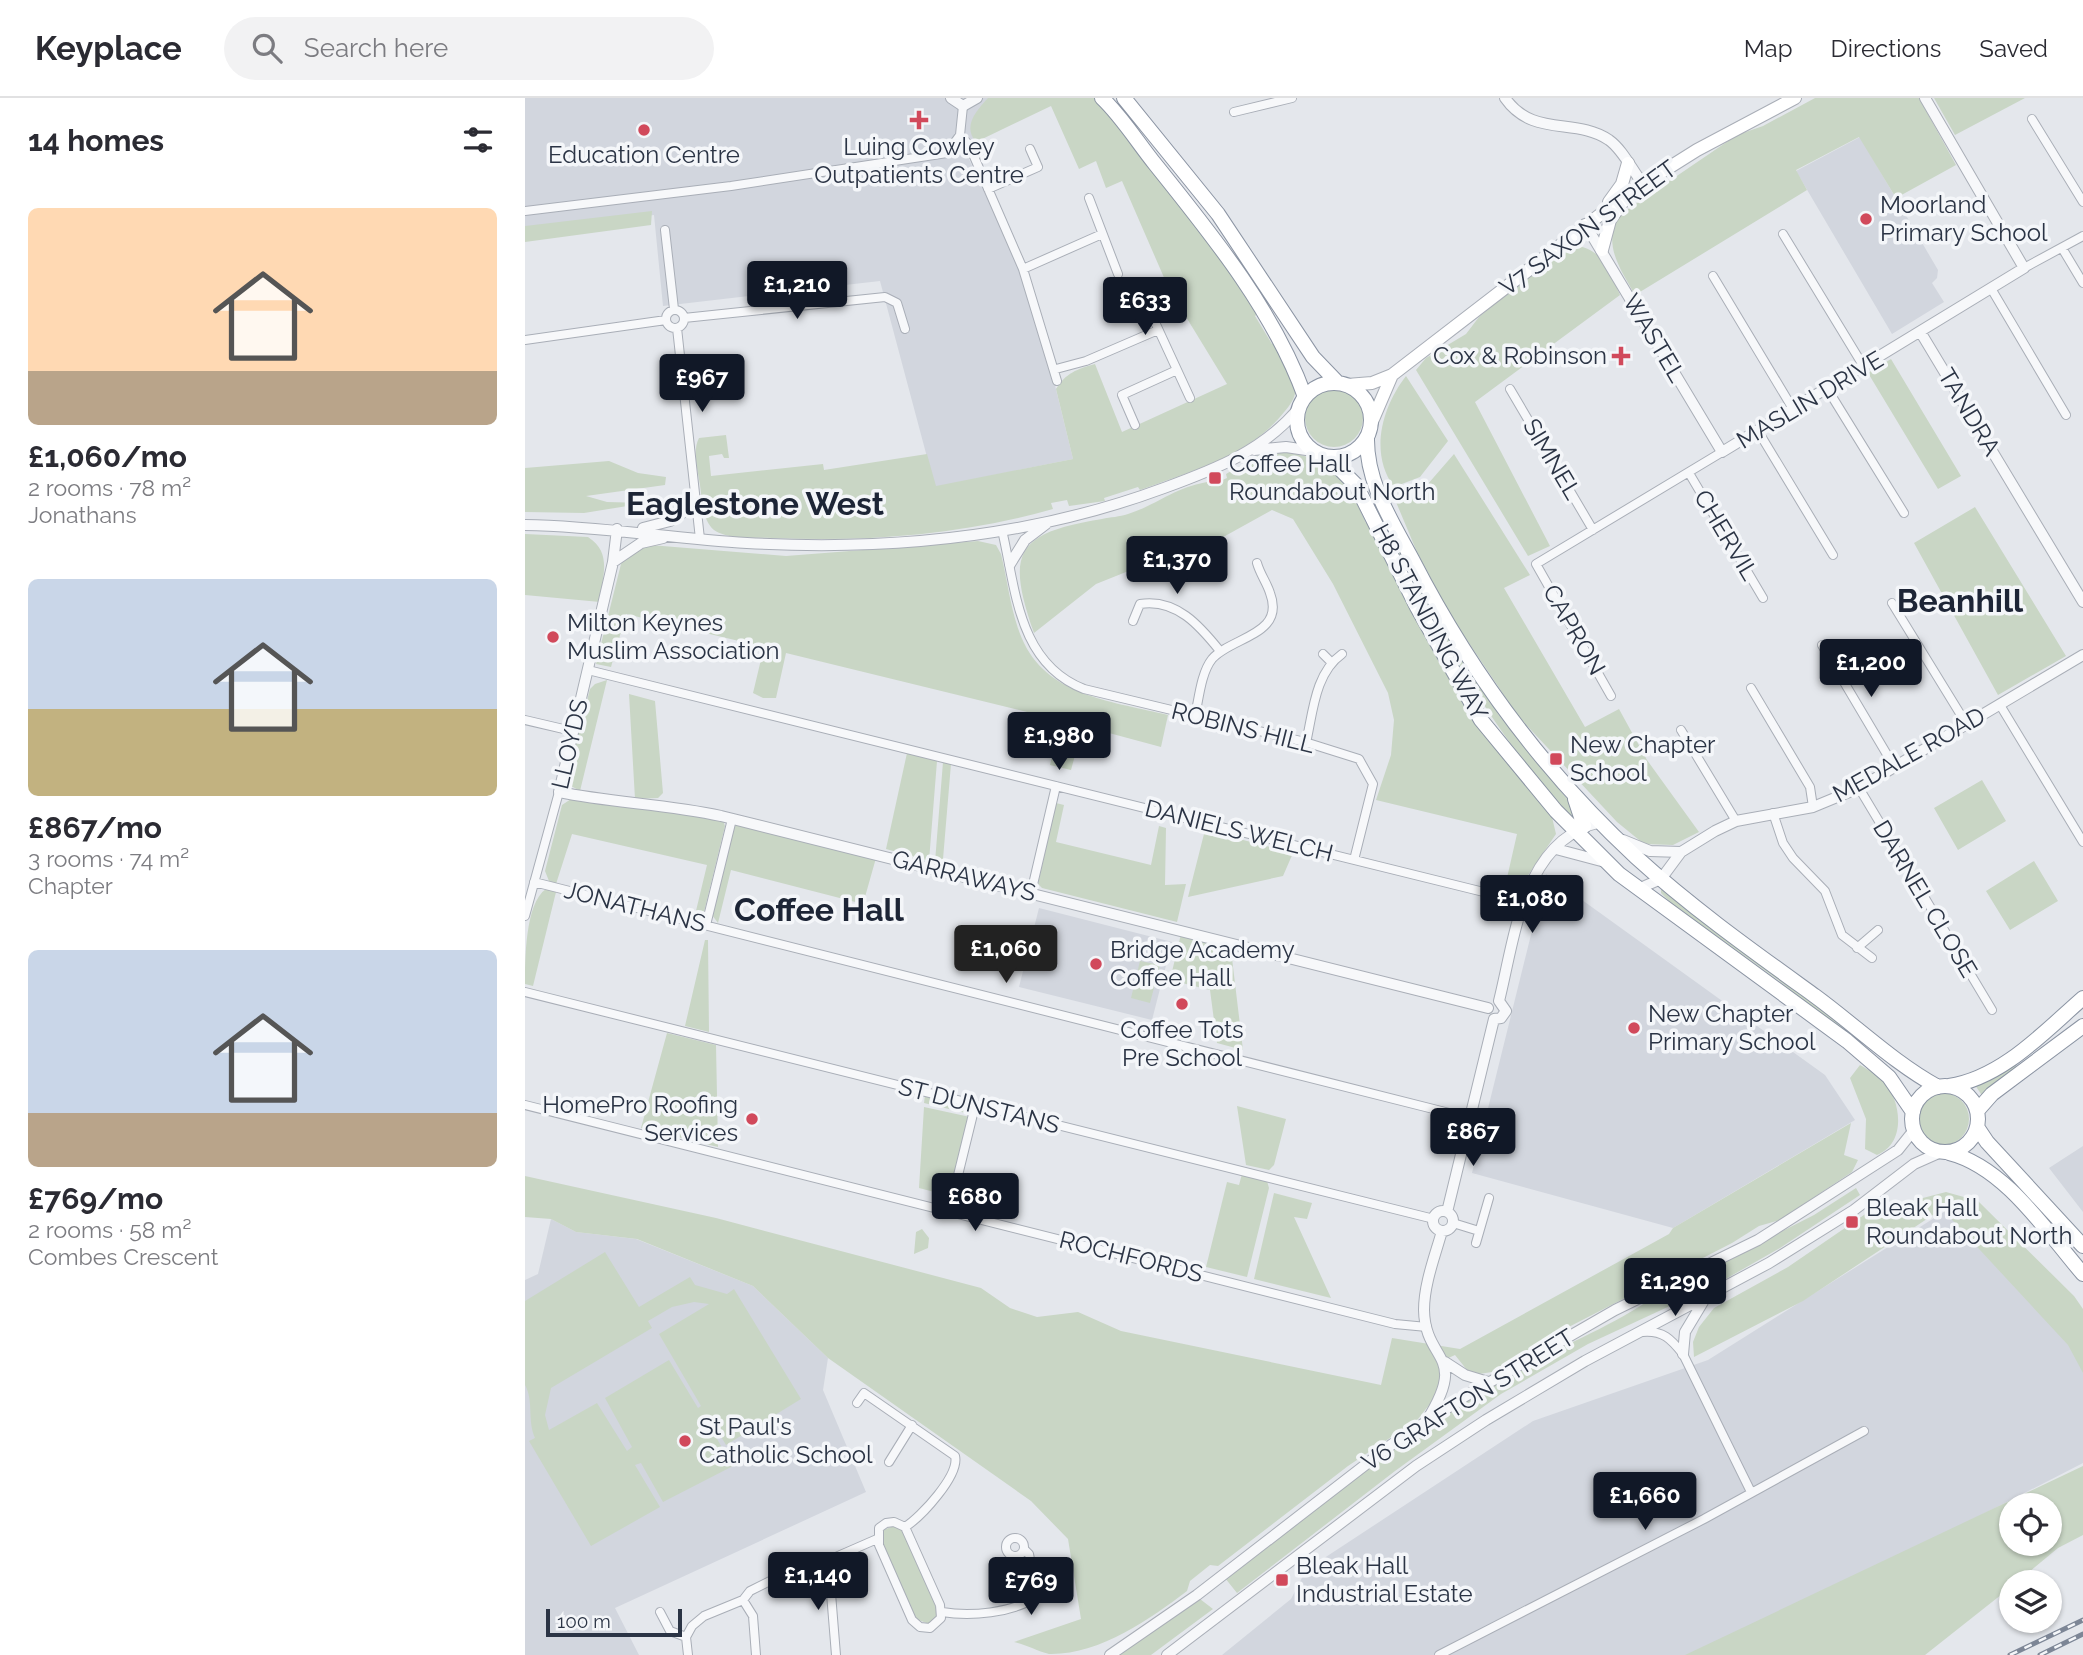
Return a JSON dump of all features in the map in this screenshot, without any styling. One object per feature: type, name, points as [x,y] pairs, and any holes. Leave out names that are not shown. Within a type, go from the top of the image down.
[{"type":"highway","points":[[1102,98],[1186,203],[1262,312],[1294,365],[1302,402]]},
{"type":"highway","points":[[1124,98],[1218,214],[1313,357],[1343,384],[1356,390],[1368,405],[1369,430],[1352,453],[1329,457],[1313,451],[1300,436],[1296,417],[1302,402],[1320,386],[1343,384]]},
{"type":"highway","name":"H8 STANDING WAY","points":[[1369,430],[1367,455],[1382,518],[1417,607],[1481,720],[1523,773],[1580,828],[1598,858],[1619,874],[1650,884],[1700,912],[1884,1050],[1943,1087]]},
{"type":"highway","name":"H8 STANDING WAY","points":[[1329,457],[1342,467],[1382,518],[1488,687],[1571,792],[1614,835],[1638,852],[1650,884],[1669,910],[1847,1041],[1898,1088],[1913,1112]]},
{"type":"highway","points":[[1571,792],[1580,828]]},
{"type":"highway","points":[[2083,998],[2015,1056],[1967,1083],[1943,1087],[1922,1096],[1913,1112],[1914,1130],[1925,1145],[1998,1166],[2026,1185],[2083,1246]]},
{"type":"highway","points":[[1977,1111],[1992,1094],[2083,1026]]},
{"type":"highway","points":[[1943,1087],[1966,1094],[1977,1111],[1977,1127],[2015,1197],[2083,1274]]},
{"type":"highway","points":[[1944,1152],[1966,1144],[1977,1127]]},
{"type":"main road","name":"V7 SAXON STREET","points":[[1343,384],[1372,383],[1394,374],[1627,194],[1727,133],[1795,98]]},
{"type":"main road","points":[[1600,213],[1617,192],[1628,163]]},
{"type":"main road","points":[[1601,250],[1610,220],[1627,194]]},
{"type":"main road","points":[[1369,430],[1394,374]]},
{"type":"street","points":[[951,98],[963,106]]},
{"type":"street","points":[[963,106],[977,98]]},
{"type":"street","points":[[1234,112],[1292,98]]},
{"type":"street","points":[[1505,98],[1528,119],[1554,127],[1587,129],[1612,141],[1643,184]]},
{"type":"street","points":[[1925,98],[2024,268]]},
{"type":"street","points":[[525,211],[731,186],[947,153],[960,135],[963,106]]},
{"type":"street","points":[[2032,119],[2083,202]]},
{"type":"street","points":[[960,135],[969,145],[1023,269],[1056,369],[1057,381]]},
{"type":"street","points":[[988,189],[1038,167],[1030,149]]},
{"type":"street","points":[[1089,198],[1118,274]]},
{"type":"street","name":"WASTEL","points":[[1585,224],[1722,452]]},
{"type":"street","points":[[666,230],[674,309]]},
{"type":"street","points":[[1023,269],[1102,234]]},
{"type":"street","points":[[1783,234],[1864,367]]},
{"type":"street","name":"MASLIN DRIVE","points":[[1536,564],[1828,390],[2024,268],[2083,236]]},
{"type":"street","points":[[2062,248],[2083,283]]},
{"type":"street","points":[[1713,276],[1793,409]]},
{"type":"street","points":[[1992,290],[2066,415]]},
{"type":"street","points":[[700,539],[677,328],[684,318],[885,297],[897,303],[905,329]]},
{"type":"street","points":[[1171,298],[1148,307],[1190,398]]},
{"type":"street","points":[[677,328],[668,325],[666,320],[669,312],[680,310],[684,318]]},
{"type":"street","points":[[525,340],[666,320]]},
{"type":"street","points":[[1056,369],[1086,361],[1158,330]]},
{"type":"street","name":"TANDRA","points":[[1921,333],[2083,602]]},
{"type":"street","points":[[1135,425],[1122,395],[1177,370]]},
{"type":"street","name":"SIMNEL","points":[[1510,389],[1593,530]]},
{"type":"street","points":[[1828,390],[1904,513]]},
{"type":"street","points":[[525,525],[617,529],[700,539],[842,545],[909,542],[1002,530],[1106,507],[1141,496],[1254,450],[1285,425],[1302,402]]},
{"type":"street","points":[[1758,432],[1833,555]]},
{"type":"street","points":[[1254,450],[1286,447],[1313,451]]},
{"type":"street","name":"CHERVIL","points":[[1689,472],[1763,598]]},
{"type":"street","points":[[630,531],[664,524],[697,503]]},
{"type":"street","points":[[1010,564],[1025,540],[1051,520]]},
{"type":"street","name":"LLOYDS","points":[[526,910],[559,792],[613,562],[617,529]]},
{"type":"street","name":"ROBINS HILL","points":[[1002,530],[1023,623],[1031,646],[1052,670],[1084,689],[1306,743],[1359,760],[1373,784],[1354,860]]},
{"type":"street","points":[[613,562],[641,543],[678,536]]},
{"type":"street","points":[[1195,716],[1205,673],[1220,651],[1260,631],[1269,620],[1271,594],[1257,563]]},
{"type":"street","name":"CAPRON","points":[[1536,564],[1611,696]]},
{"type":"street","points":[[1133,621],[1140,604],[1149,603],[1183,612],[1220,651]]},
{"type":"street","points":[[1892,603],[1967,725]]},
{"type":"street","points":[[1822,645],[1895,768]]},
{"type":"street","points":[[1323,654],[1331,662]]},
{"type":"street","points":[[1306,743],[1321,681],[1331,662],[1342,654]]},
{"type":"street","name":"MEDALE ROAD","points":[[1650,884],[1681,852],[1736,821],[1813,807],[1859,788],[2083,655]]},
{"type":"street","name":"DANIELS WELCH","points":[[588,670],[1524,902]]},
{"type":"street","points":[[1751,688],[1809,788],[1813,807]]},
{"type":"street","points":[[2000,705],[2083,842]]},
{"type":"street","points":[[525,720],[572,731]]},
{"type":"street","points":[[1681,730],[1736,821]]},
{"type":"street","points":[[1031,893],[1056,786]]},
{"type":"street","name":"DARNEL CLOSE","points":[[1859,788],[1992,1010]]},
{"type":"street","name":"GARRAWAYS","points":[[559,792],[614,803],[677,806],[1488,1008]]},
{"type":"street","points":[[1773,813],[1793,858],[1825,891],[1842,935],[1872,958]]},
{"type":"street","points":[[706,925],[732,819]]},
{"type":"street","points":[[1494,1019],[1503,1017],[1506,1011],[1499,1001],[1532,877],[1556,849],[1580,828],[1601,822]]},
{"type":"street","points":[[1556,849],[1598,858]]},
{"type":"street","points":[[1638,852],[1681,852]]},
{"type":"street","name":"JONATHANS","points":[[534,882],[1469,1118]]},
{"type":"street","points":[[1857,948],[1878,930]]},
{"type":"street","name":"ST DUNSTANS","points":[[525,992],[1434,1219]]},
{"type":"street","points":[[1494,1019],[1488,1014],[1488,1008],[1490,1003],[1499,1001]]},
{"type":"street","points":[[1479,1231],[1453,1223],[1447,1212],[1494,1019]]},
{"type":"street","name":"ROCHFORDS","points":[[525,1105],[1395,1324],[1427,1327]]},
{"type":"street","points":[[949,1212],[975,1106]]},
{"type":"street","name":"V6 GRAFTON STREET","points":[[1110,1655],[1197,1595],[1335,1485],[1425,1422],[1488,1382],[1615,1310],[1758,1240],[1898,1150],[1914,1130]]},
{"type":"street","name":"V6 GRAFTON STREET","points":[[1167,1655],[1416,1466],[1542,1385],[1769,1263],[1867,1200],[1914,1164],[1944,1152]]},
{"type":"street","points":[[1476,1243],[1489,1198]]},
{"type":"street","points":[[1447,1212],[1437,1213],[1434,1219],[1436,1228],[1448,1230],[1453,1223]]},
{"type":"street","points":[[1442,1231],[1425,1298],[1427,1327],[1445,1362],[1465,1375],[1488,1382]]},
{"type":"street","points":[[1683,1354],[1685,1332],[1707,1297]]},
{"type":"street","points":[[1639,1333],[1657,1332],[1666,1336],[1683,1354],[1751,1492]]},
{"type":"street","points":[[1425,1422],[1443,1390],[1445,1362]]},
{"type":"street","points":[[857,1403],[864,1393],[953,1453],[957,1463],[924,1514],[905,1527],[886,1523],[879,1528],[877,1539],[916,1624],[925,1628],[935,1626],[941,1612],[905,1527]]},
{"type":"street","points":[[888,1462],[912,1425]]},
{"type":"street","points":[[1439,1655],[1704,1519],[1864,1431]]},
{"type":"street","points":[[688,1655],[686,1637],[692,1626],[704,1616],[743,1600],[750,1591],[802,1565],[822,1563],[877,1539]]},
{"type":"street","points":[[941,1612],[967,1615],[1024,1605],[1037,1597],[1029,1554],[1024,1549]]},
{"type":"street","points":[[822,1563],[830,1581],[836,1655]]},
{"type":"street","points":[[743,1600],[753,1616],[756,1655]]},
{"type":"street","points":[[660,1612],[670,1631],[686,1637]]},
{"type":"shaded area","points":[[525,98],[995,98],[967,155],[1022,271],[1039,320],[1073,459],[935,487],[880,281],[663,306],[654,215],[525,230]]},
{"type":"shaded area","name":"Moorland Primary School","points":[[1860,137],[1938,270],[1937,278],[1932,283],[1944,302],[1892,334],[1796,171]]},
{"type":"shaded area","name":"New Chapter Primary School","points":[[1546,874],[1825,1075],[1855,1120],[1673,1228],[1472,1173]]},
{"type":"shaded area","name":"Bridge Academy Coffee Hall","points":[[1039,908],[1172,942],[1152,1020],[1019,987]]},
{"type":"shaded area","points":[[2083,1146],[2083,1212],[2049,1168]]},
{"type":"shaded area","points":[[1947,1210],[2069,1345],[2083,1370],[2083,1463],[2024,1493],[1999,1493],[1999,1506],[1845,1585],[1697,1655],[1222,1655],[1291,1599],[1306,1570],[1533,1421],[1708,1360]]},
{"type":"shaded area","name":"St Paul's Catholic School","points":[[551,1219],[576,1232],[636,1239],[753,1286],[828,1358],[823,1390],[866,1492],[615,1608],[639,1655],[525,1655],[525,1280],[538,1274]]},
{"type":"green space","points":[[988,98],[1095,98],[1213,248],[1258,313],[1255,316],[1272,344],[1275,342],[1294,381],[1295,390],[1291,403],[1271,427],[1237,451],[1199,469],[1140,490],[1138,487],[1104,498],[1105,501],[1069,506],[1067,500],[1051,503],[1053,509],[1018,518],[914,535],[808,539],[742,537],[714,530],[707,521],[702,503],[696,455],[699,438],[726,435],[729,458],[724,458],[722,454],[709,456],[711,476],[823,464],[824,470],[927,454],[936,486],[1073,459],[1056,389],[1068,375],[1083,368],[1095,364],[1122,432],[1227,384],[1169,289],[1122,181],[1106,188],[1096,161],[1079,169],[1051,106],[976,142],[970,130],[971,124]]},
{"type":"green space","points":[[1815,98],[1919,98],[1956,165],[1896,198],[1859,137],[1796,170],[1807,190],[1635,295],[1615,257],[1612,237],[1618,216],[1737,135],[1763,126]]},
{"type":"green space","points":[[1934,98],[2025,98],[1955,135]]},
{"type":"green space","points":[[652,211],[651,225],[525,242],[525,226]]},
{"type":"green space","points":[[1571,245],[1590,250],[1603,261],[1620,295],[1475,402],[1550,546],[1528,556],[1416,370],[1426,358],[1466,334],[1479,317],[1551,257]]},
{"type":"green space","points":[[1891,359],[1961,476],[1938,489],[1868,373]]},
{"type":"green space","points":[[1406,376],[1448,441],[1420,477],[1394,487],[1386,474],[1380,445],[1390,402]]},
{"type":"green space","points":[[1334,389],[1350,394],[1358,402],[1363,418],[1358,434],[1350,442],[1334,447],[1318,442],[1310,434],[1305,418],[1310,402],[1318,394]]},
{"type":"green space","points":[[1286,452],[1330,466],[1346,482],[1366,523],[1371,521],[1413,609],[1551,813],[1556,834],[1518,890],[1504,891],[1517,834],[1376,800],[1391,755],[1394,720],[1388,693],[1333,584],[1293,519],[1272,510],[1198,551],[1156,560],[1096,584],[1034,633],[1020,583],[1020,565],[1025,550],[1035,540],[1051,531],[1128,514],[1195,485],[1207,482],[1209,486],[1227,478],[1226,474],[1257,456]]},
{"type":"green space","points":[[1454,454],[1530,575],[1504,588],[1585,727],[1619,709],[1647,760],[1699,832],[1673,845],[1644,844],[1617,822],[1518,716],[1450,615],[1417,552],[1396,502],[1427,485]]},
{"type":"green space","points":[[609,461],[638,473],[666,477],[665,485],[586,496],[607,502],[646,503],[584,513],[525,512],[525,468]]},
{"type":"green space","points":[[1975,507],[2066,656],[1998,695],[1914,543]]},
{"type":"green space","points":[[1386,515],[1498,714],[1577,811],[1575,822],[1517,752],[1467,678],[1381,518]]},
{"type":"green space","points":[[525,534],[588,537],[596,543],[601,550],[604,566],[600,602],[525,595]]},
{"type":"green space","points":[[978,541],[996,545],[1001,554],[1016,622],[1024,643],[1036,661],[1050,675],[1086,694],[1168,715],[1161,747],[1083,726],[1071,770],[1050,765],[1060,720],[786,653],[776,698],[763,698],[753,693],[764,647],[626,614],[611,667],[596,664],[621,564],[626,556],[650,545],[786,556]]},
{"type":"green space","points":[[607,680],[580,791],[571,786],[567,779],[590,689]]},
{"type":"green space","points":[[629,694],[655,701],[663,793],[658,798],[635,799]]},
{"type":"green space","points":[[907,753],[937,761],[929,861],[886,849]]},
{"type":"green space","points":[[943,762],[951,764],[943,859],[938,863],[935,862]]},
{"type":"green space","points":[[1982,780],[2006,821],[1958,850],[1934,808]]},
{"type":"green space","points":[[571,799],[723,820],[725,826],[704,912],[695,915],[707,865],[572,834],[556,884],[549,881],[545,871],[562,805]]},
{"type":"green space","points":[[1056,803],[1064,805],[1056,842],[1151,865],[1159,826],[1166,828],[1165,885],[1186,884],[1177,922],[1042,888],[1038,884]]},
{"type":"green space","points":[[737,825],[876,858],[863,904],[731,870],[718,923],[712,915],[734,827]]},
{"type":"green space","points":[[1205,830],[1293,853],[1283,876],[1188,897]]},
{"type":"green space","points":[[2034,861],[2058,901],[2010,930],[1986,891]]},
{"type":"green space","points":[[1661,888],[1854,1030],[1848,1036],[1778,980],[1671,903],[1661,893]]},
{"type":"green space","points":[[546,889],[556,892],[533,986],[525,984],[528,933],[534,907]]},
{"type":"green space","points":[[1181,934],[1227,946],[1231,950],[1243,1050],[1217,1043],[1210,990],[1170,980]]},
{"type":"green space","points":[[705,940],[708,940],[709,1032],[685,1026]]},
{"type":"green space","points":[[1140,961],[1160,965],[1150,1003],[1131,998]]},
{"type":"green space","points":[[667,1033],[716,1045],[718,1147],[641,1128]]},
{"type":"green space","points":[[2012,1062],[2017,1066],[1983,1097],[1975,1085]]},
{"type":"green space","points":[[1860,1065],[1884,1081],[1890,1089],[1897,1110],[1897,1132],[1893,1141],[1877,1155],[1865,1149],[1866,1119],[1850,1078]]},
{"type":"green space","points":[[1943,1093],[1953,1095],[1961,1101],[1967,1109],[1967,1129],[1961,1137],[1953,1143],[1943,1145],[1933,1143],[1925,1137],[1919,1129],[1917,1119],[1919,1109],[1925,1101],[1933,1095]]},
{"type":"green space","points":[[925,1095],[961,1104],[970,1114],[924,1103]]},
{"type":"green space","points":[[1237,1106],[1286,1119],[1274,1165],[1269,1170],[1246,1165]]},
{"type":"green space","points":[[924,1107],[970,1117],[950,1196],[919,1188]]},
{"type":"green space","points":[[1851,1123],[1844,1155],[1858,1160],[1852,1172],[1780,1220],[1759,1226],[1732,1243],[1557,1333],[1492,1372],[1479,1374],[1467,1370],[1455,1355],[1442,1361],[1437,1395],[1418,1419],[1348,1466],[1218,1566],[1210,1565],[1190,1581],[1187,1591],[1141,1624],[1105,1642],[1068,1653],[1049,1654],[1014,1642],[1081,1619],[1068,1539],[1031,1501],[828,1358],[753,1286],[637,1239],[576,1232],[551,1219],[525,1217],[525,1176],[716,1218],[981,1288],[1010,1308],[1037,1317],[1078,1312],[1121,1331],[1381,1385],[1392,1338],[1460,1349],[1669,1234],[1673,1228]]},
{"type":"green space","points":[[1242,1174],[1267,1181],[1269,1188],[1247,1277],[1206,1267],[1227,1182],[1239,1185]]},
{"type":"green space","points":[[1856,1188],[1860,1195],[1780,1248],[1715,1285],[1588,1344],[1501,1394],[1395,1471],[1237,1593],[1225,1578],[1362,1473],[1469,1399],[1655,1296],[1814,1215]]},
{"type":"green space","points":[[1946,1192],[1978,1201],[2074,1296],[2083,1309],[2083,1373],[2068,1345],[1942,1209],[1803,1301],[1694,1357],[1693,1342],[1699,1327],[1714,1308],[1788,1267],[1880,1204],[1895,1212],[1919,1199]]},
{"type":"green space","points":[[1274,1193],[1312,1203],[1307,1219],[1294,1217],[1331,1298],[1254,1279]]},
{"type":"green space","points":[[922,1229],[929,1238],[928,1248],[914,1254],[916,1232]]},
{"type":"green space","points":[[605,1252],[639,1307],[690,1277],[695,1285],[727,1294],[734,1289],[801,1399],[726,1445],[711,1420],[707,1422],[733,1466],[663,1502],[641,1463],[635,1465],[660,1507],[591,1546],[529,1441],[535,1438],[525,1385],[525,1301]],"holes":[[[694,1302],[709,1304],[659,1334],[701,1406],[698,1408],[669,1360],[605,1398],[632,1447],[627,1451],[597,1403],[549,1430],[545,1415],[551,1388],[652,1328],[648,1321],[672,1307]]]},
{"type":"green space","points":[[2083,1466],[2083,1535],[2062,1546],[2062,1493],[2026,1493]]},
{"type":"green space","points":[[1999,1506],[1999,1556],[2048,1556],[2031,1570],[1999,1570],[1999,1596],[1925,1655],[1685,1655]]},
{"type":"green space","points":[[894,1526],[902,1530],[936,1607],[937,1616],[929,1624],[916,1619],[882,1542],[883,1530]]},
{"type":"green space","points":[[1200,1599],[1213,1609],[1151,1655],[1117,1655]]},
{"type":"railway","points":[[2010,1655],[2083,1620]]},
{"type":"railway","points":[[2040,1655],[2083,1634]]},
{"type":"place","name":"Luing Cowley Outpatients Centre","points":[[919,120]]},
{"type":"place","name":"Education Centre","points":[[644,130]]},
{"type":"place","name":"Moorland Primary School","points":[[1866,219]]},
{"type":"place","name":"Cox & Robinson","points":[[1621,356]]},
{"type":"place","name":"Coffee Hall Roundabout North","points":[[1215,478]]},
{"type":"place","name":"Milton Keynes Muslim Association","points":[[553,637]]},
{"type":"place","name":"New Chapter School","points":[[1556,759]]},
{"type":"place","name":"Bridge Academy Coffee Hall","points":[[1096,964]]},
{"type":"place","name":"Coffee Tots Pre School","points":[[1182,1004]]},
{"type":"place","name":"New Chapter Primary School","points":[[1634,1028]]},
{"type":"place","name":"HomePro Roofing Services","points":[[752,1119]]},
{"type":"place","name":"Bleak Hall Roundabout North","points":[[1852,1222]]},
{"type":"place","name":"St Paul's Catholic School","points":[[685,1441]]},
{"type":"place","name":"Bleak Hall Industrial Estate","points":[[1282,1580]]},
{"type":"district","name":"Eaglestone West","points":[[755,504]]},
{"type":"district","name":"Beanhill","points":[[1960,601]]},
{"type":"district","name":"Coffee Hall","points":[[819,910]]}]
